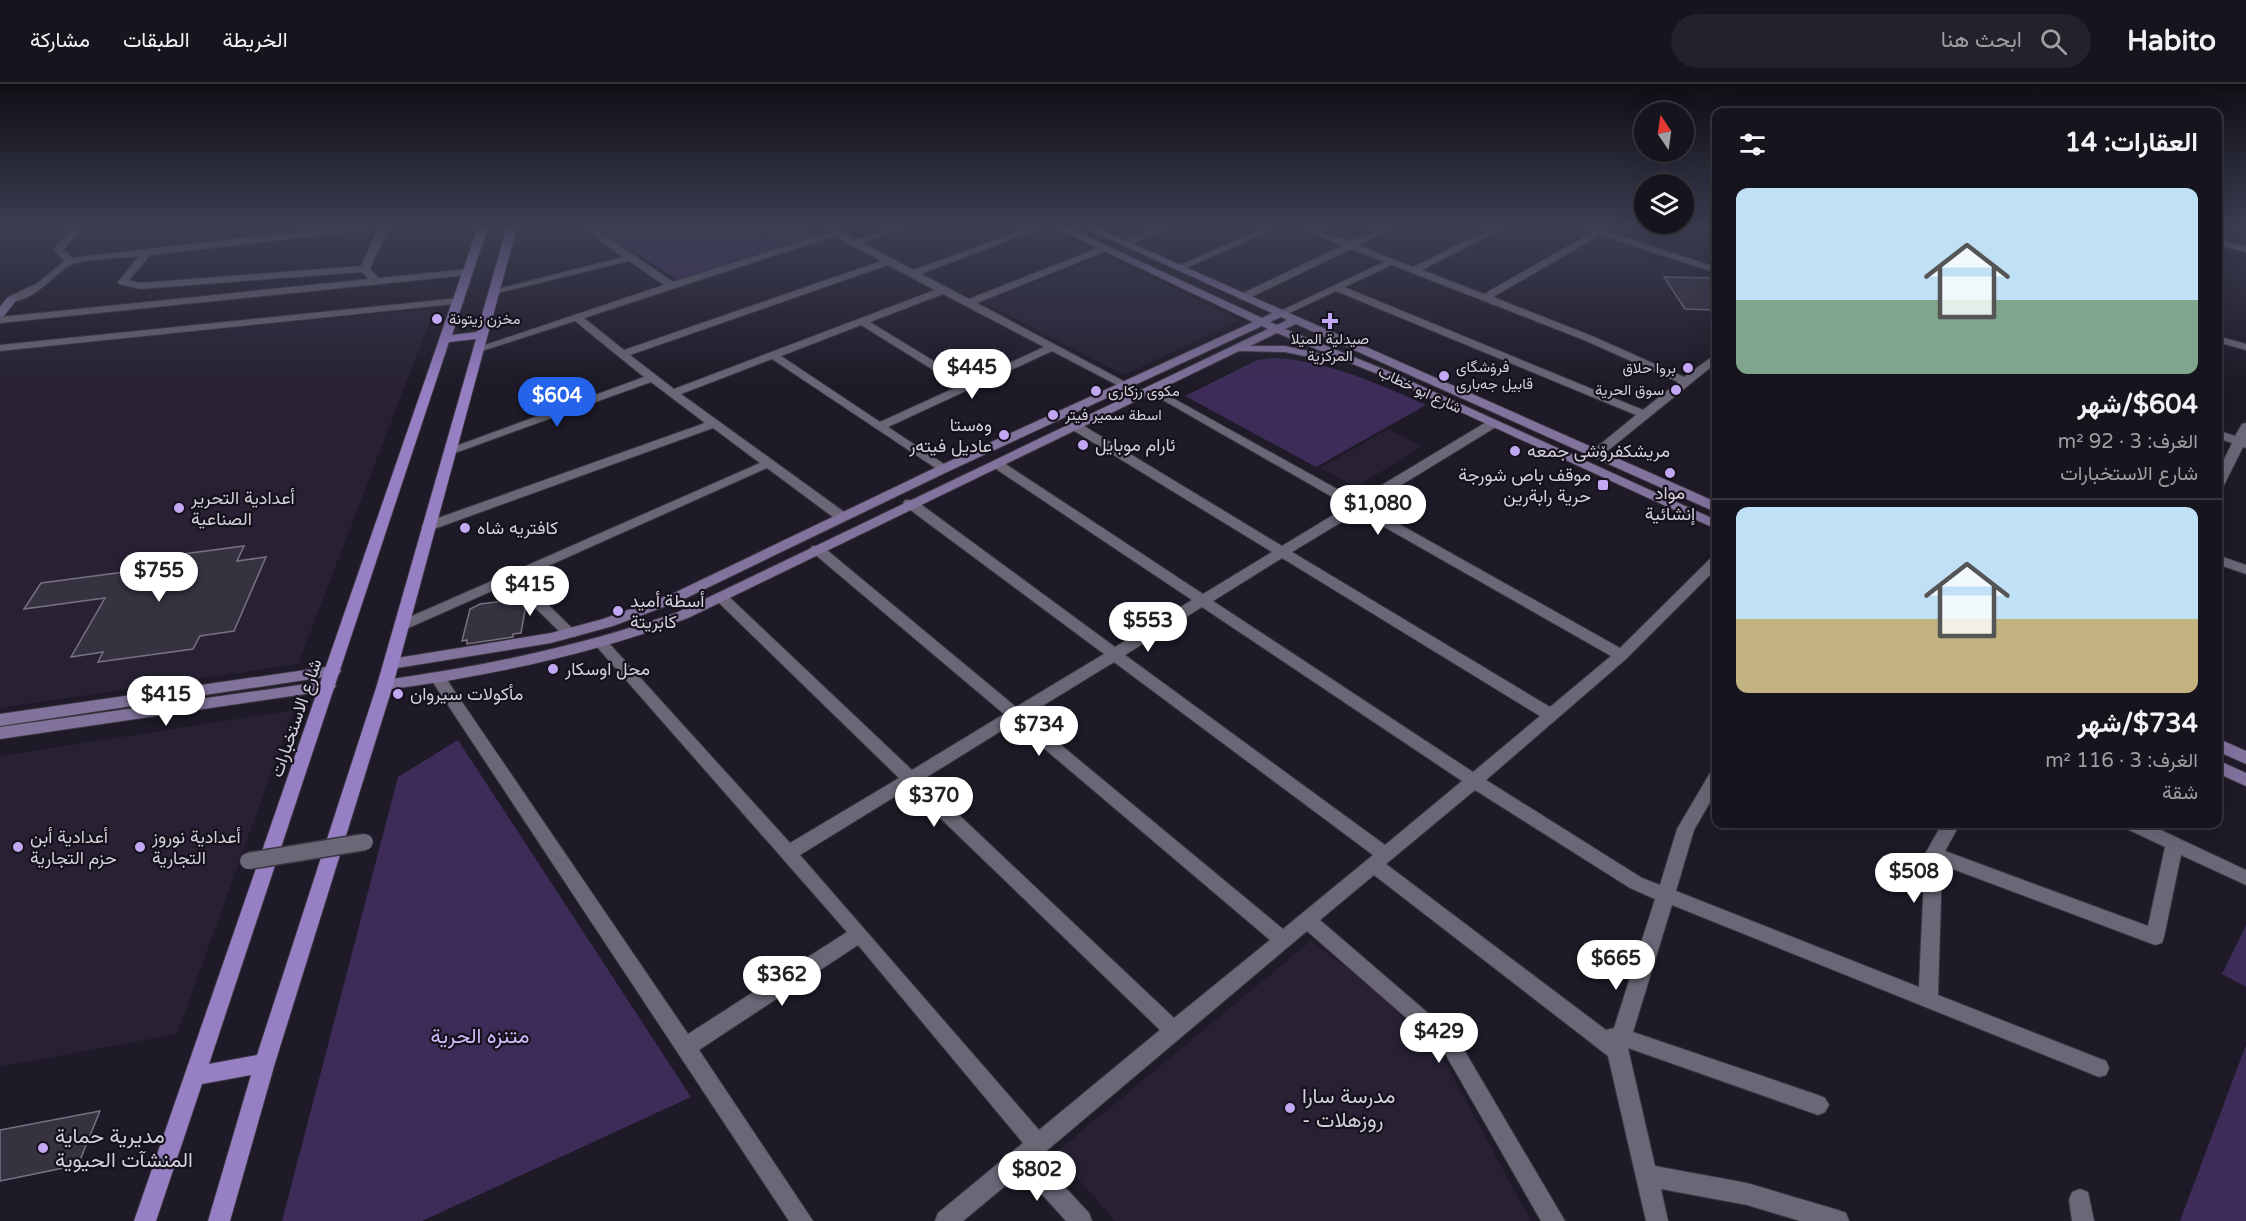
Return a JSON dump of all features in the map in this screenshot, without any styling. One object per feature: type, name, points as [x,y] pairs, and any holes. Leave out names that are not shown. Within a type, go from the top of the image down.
[{"type":"main road","name":"شارع الاستخبارات","points":[[145,1221],[465,280]]},
{"type":"main road","points":[[219,1221],[265,1063],[385,685],[498,280]]},
{"type":"main road","name":"شارع ابو خطاب","points":[[1174,280],[1276,329],[1384,373],[1712,523]]},
{"type":"main road","name":"شارع ابو خطاب","points":[[1206,280],[1712,505]]},
{"type":"main road","points":[[0,301],[12,299]]},
{"type":"main road","points":[[0,314],[12,299]]},
{"type":"main road","points":[[391,664],[510,646],[570,634],[686,593],[943,469],[1281,313]]},
{"type":"main road","points":[[385,685],[525,663],[602,644],[655,626],[721,597],[910,503],[997,464],[1295,320]]},
{"type":"main road","points":[[445,339],[480,342]]},
{"type":"main road","points":[[1234,350],[1259,347],[1285,349],[1384,373]]},
{"type":"main road","points":[[1674,506],[1689,494]]},
{"type":"main road","points":[[0,720],[330,678]]},
{"type":"main road","points":[[0,733],[330,678]]},
{"type":"main road","points":[[2222,746],[2246,758]]},
{"type":"main road","points":[[2222,768],[2246,780]]},
{"type":"main road","points":[[195,1076],[265,1063]]},
{"type":"street","points":[[12,299],[48,280]]},
{"type":"street","points":[[125,280],[123,282],[140,286],[219,280]]},
{"type":"street","points":[[0,320],[395,280]]},
{"type":"street","points":[[494,293],[544,280]]},
{"type":"street","points":[[663,280],[672,286]]},
{"type":"street","points":[[480,342],[576,317],[690,280]]},
{"type":"street","points":[[622,354],[835,280]]},
{"type":"street","points":[[924,280],[1125,385]]},
{"type":"street","points":[[968,303],[1026,280]]},
{"type":"street","points":[[1243,297],[1279,280]]},
{"type":"street","points":[[1281,313],[1353,280]]},
{"type":"street","points":[[1439,280],[1588,338],[1686,382]]},
{"type":"street","points":[[1484,298],[1517,280]]},
{"type":"street","points":[[1337,288],[1643,414]]},
{"type":"street","points":[[674,393],[943,290]]},
{"type":"street","points":[[0,348],[459,301]]},
{"type":"street","points":[[576,317],[713,424],[842,517]]},
{"type":"street","points":[[862,321],[968,386]]},
{"type":"street","points":[[2222,340],[2246,347]]},
{"type":"street","points":[[880,426],[1053,347]]},
{"type":"street","points":[[774,356],[943,469]]},
{"type":"street","points":[[1596,454],[1712,360]]},
{"type":"street","points":[[1702,368],[1712,372]]},
{"type":"street","points":[[451,450],[652,378]]},
{"type":"street","points":[[1151,389],[1621,655]]},
{"type":"street","points":[[429,526],[713,424]]},
{"type":"street","points":[[788,854],[1492,424]]},
{"type":"street","points":[[1075,426],[1551,715]]},
{"type":"street","points":[[2222,478],[2243,442],[2246,427]]},
{"type":"street","points":[[2222,436],[2243,442]]},
{"type":"street","points":[[401,626],[769,463]]},
{"type":"street","points":[[997,464],[1474,781],[1636,883],[2099,1068]]},
{"type":"street","points":[[910,503],[1114,654],[1379,859],[1600,1038],[1818,1105]]},
{"type":"street","points":[[817,549],[1283,940]]},
{"type":"street","points":[[2222,561],[2246,570]]},
{"type":"street","points":[[946,1221],[1474,781],[1621,655],[1712,565]]},
{"type":"street","points":[[512,577],[570,634]]},
{"type":"street","points":[[721,597],[909,780],[1174,1031]]},
{"type":"street","points":[[602,644],[860,934],[1031,1151],[1081,1221]]},
{"type":"street","points":[[438,678],[802,1221]]},
{"type":"street","points":[[1657,1221],[1619,1044],[1686,830],[1712,784]]},
{"type":"street","points":[[1928,1000],[1934,854],[1949,828]]},
{"type":"street","points":[[2141,828],[2246,878]]},
{"type":"street","points":[[248,861],[365,842]]},
{"type":"street","points":[[1934,854],[2155,937],[2175,844]]},
{"type":"street","points":[[1307,920],[1450,1044],[1554,1221]]},
{"type":"street","points":[[684,1047],[860,934]]},
{"type":"street","points":[[1648,1176],[1747,1194],[1838,1221]]},
{"type":"shaded area","points":[[1041,280],[1156,280],[1240,320],[1124,375],[983,302]]},
{"type":"shaded area","name":"أعدادية التحرير الصناعية","points":[[435,308],[298,664],[0,708],[0,351]]},
{"type":"shaded area","points":[[1388,429],[1422,446],[1356,487],[1320,468]]},
{"type":"shaded area","name":"أعدادية نوروز التجارية","points":[[294,710],[177,1034],[0,1067],[0,756]]},
{"type":"shaded area","name":"مدرسة سارا - روزهلات","points":[[1311,941],[1371,985],[1446,1064],[1531,1221],[1115,1221],[1055,1153]]},
{"type":"green space","points":[[1275,358],[1334,369],[1426,405],[1316,467],[1185,396],[1257,360]]},
{"type":"green space","name":"متنزه الحرية","points":[[458,740],[691,1097],[422,1221],[282,1221],[398,777]]},
{"type":"green space","points":[[2246,925],[2246,987],[2222,974]]},
{"type":"green space","points":[[2246,1045],[2246,1221],[2180,1221]]},
{"type":"building","points":[[1666,280],[1712,280],[1712,310],[1685,309]]},
{"type":"building","points":[[244,546],[237,561],[266,557],[234,631],[200,636],[193,649],[98,662],[103,652],[71,657],[105,598],[24,609],[41,583],[147,569],[153,558]]},
{"type":"building","points":[[513,600],[526,605],[521,633],[513,634],[513,637],[467,644],[467,640],[462,641],[470,609],[480,604]]},
{"type":"building","name":"مديرية حماية المنشآت الحيوية","points":[[100,1111],[78,1165],[0,1181],[0,1130]]},
{"type":"place","name":"مخزن زيتونة","points":[[437,319]]},
{"type":"place","name":"صيدلية الميلا المركزية","points":[[1330,321]]},
{"type":"place","name":"بروا حلاق","points":[[1688,368]]},
{"type":"place","name":"فرۆشگای قابیل جەباری","points":[[1444,376]]},
{"type":"place","name":"سوق الحرية","points":[[1676,390]]},
{"type":"place","name":"مكوى رزكارى","points":[[1096,391]]},
{"type":"place","name":"اسطة سمير فيتر","points":[[1053,415]]},
{"type":"place","name":"وەستا عادیل فیتەر","points":[[1004,435]]},
{"type":"place","name":"ئارام موبايل","points":[[1083,445]]},
{"type":"place","name":"مریشکفرۆشی جمعە","points":[[1515,451]]},
{"type":"place","name":"مواد إنشائية","points":[[1670,473]]},
{"type":"place","name":"موقف باص شورجة حرية رابةرين","points":[[1603,485]]},
{"type":"place","name":"أعدادية التحرير الصناعية","points":[[179,508]]},
{"type":"place","name":"كافتريه شاه","points":[[465,528]]},
{"type":"place","name":"أسطة أميد كابريتة","points":[[618,611]]},
{"type":"place","name":"محل اوسكار","points":[[553,669]]},
{"type":"place","name":"مأكولات سيروان","points":[[398,694]]},
{"type":"place","name":"أعدادية أبن حزم التجارية","points":[[18,847]]},
{"type":"place","name":"أعدادية نوروز التجارية","points":[[140,847]]},
{"type":"place","name":"مدرسة سارا - روزهلات","points":[[1290,1108]]},
{"type":"place","name":"مديرية حماية المنشآت الحيوية","points":[[43,1148]]}]
